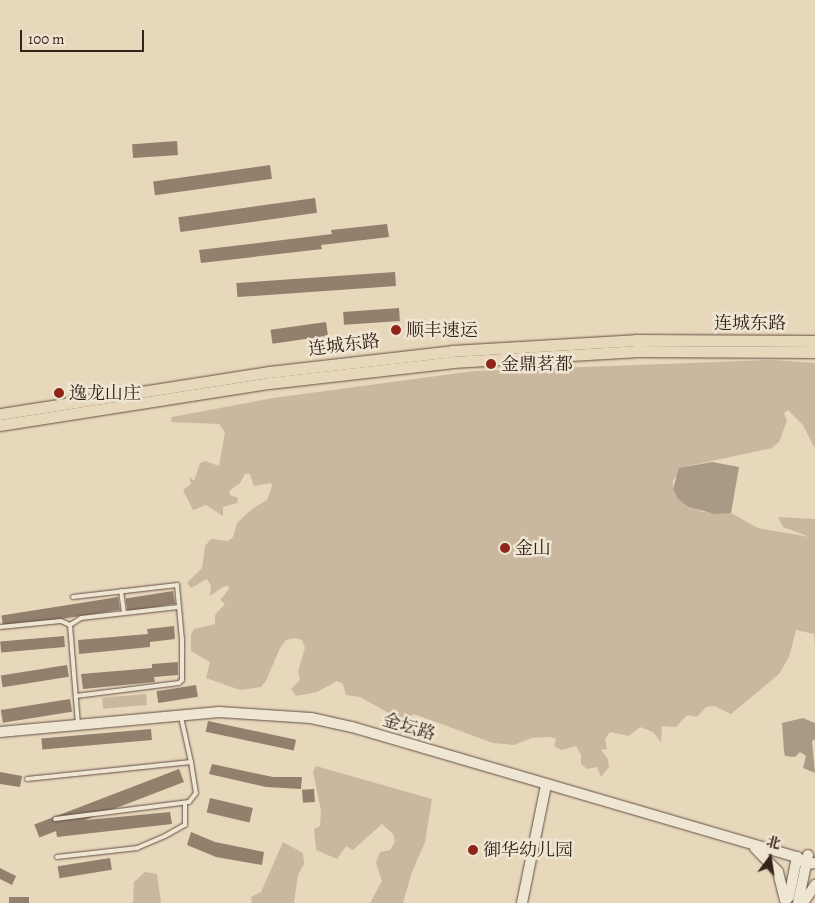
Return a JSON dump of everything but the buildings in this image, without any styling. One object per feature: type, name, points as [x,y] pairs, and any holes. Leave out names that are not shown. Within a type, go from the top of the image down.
[{"type":"main road","name":"连城东路","points":[[0,414],[269,372],[452,351],[635,340],[815,341]]},
{"type":"main road","name":"连城东路","points":[[0,425],[269,384],[452,362],[635,351],[815,352]]},
{"type":"main road","name":"金坛路","points":[[0,732],[181,716],[259,712],[332,722],[745,843],[811,859]]},
{"type":"main road","points":[[522,903],[546,785]]},
{"type":"main road","points":[[745,843],[773,864],[782,881],[787,903]]},
{"type":"main road","points":[[787,903],[797,857]]},
{"type":"main road","points":[[798,903],[811,859]]},
{"type":"main road","points":[[803,903],[815,885]]},
{"type":"lane","points":[[73,597],[177,585],[182,649],[182,680],[179,683],[76,696]]},
{"type":"lane","points":[[121,591],[124,613]]},
{"type":"lane","points":[[70,625],[81,618],[178,607]]},
{"type":"lane","points":[[0,627],[60,621],[70,625]]},
{"type":"lane","points":[[70,625],[78,726]]},
{"type":"lane","points":[[55,819],[185,803],[196,793],[181,716]]},
{"type":"lane","points":[[27,779],[191,762]]},
{"type":"lane","points":[[56,857],[137,848],[185,826],[185,803]]},
{"type":"shaded area","points":[[772,360],[815,363],[815,449],[803,425],[788,410],[784,413],[787,421],[779,442],[772,448],[688,466],[673,480],[673,489],[678,499],[702,512],[731,513],[758,528],[810,537],[783,527],[778,517],[815,519],[815,648],[814,634],[796,630],[789,657],[779,674],[731,714],[714,706],[706,707],[697,717],[687,715],[676,727],[662,726],[661,742],[653,732],[640,727],[629,736],[610,732],[605,739],[607,749],[601,750],[608,759],[609,767],[601,777],[597,767],[587,769],[581,764],[581,755],[576,746],[561,750],[554,746],[556,739],[551,737],[532,738],[514,745],[493,743],[414,714],[407,719],[396,717],[360,697],[346,695],[343,684],[337,681],[317,692],[296,696],[291,689],[300,680],[298,672],[305,648],[302,640],[295,638],[286,640],[280,648],[266,681],[261,687],[240,690],[206,678],[210,662],[191,651],[191,635],[194,629],[215,624],[215,615],[225,604],[220,600],[229,589],[228,586],[223,587],[210,596],[211,586],[207,579],[191,588],[187,583],[202,568],[205,546],[211,539],[228,541],[233,537],[237,523],[252,509],[267,500],[272,486],[271,483],[254,486],[250,474],[245,474],[240,483],[229,491],[230,495],[238,498],[237,503],[223,507],[223,516],[206,505],[193,510],[183,490],[191,484],[189,477],[194,481],[200,463],[205,461],[219,466],[225,432],[219,424],[171,422],[172,417],[273,398],[474,371]]},
{"type":"shaded area","points":[[712,462],[739,467],[731,513],[715,514],[689,507],[678,499],[673,489],[679,468]]},
{"type":"shaded area","points":[[146,694],[147,705],[103,709],[102,698]]},
{"type":"shaded area","points":[[803,718],[815,723],[815,739],[812,741],[815,773],[803,768],[806,756],[800,752],[795,757],[785,756],[782,723]]},
{"type":"shaded area","points":[[316,766],[432,799],[425,842],[412,872],[403,903],[370,903],[382,881],[376,863],[380,852],[390,850],[395,842],[393,834],[382,824],[353,850],[346,846],[337,859],[316,850],[314,829],[320,826],[321,810],[313,772]]},
{"type":"shaded area","points":[[283,842],[303,853],[304,864],[298,875],[294,903],[252,903],[251,897],[261,892]]},
{"type":"shaded area","points":[[145,872],[157,874],[161,903],[133,903],[134,882]]},
{"type":"place","name":"顺丰速运","points":[[396,330]]},
{"type":"place","name":"金鼎茗都","points":[[491,364]]},
{"type":"place","name":"逸龙山庄","points":[[59,393]]},
{"type":"place","name":"金山","points":[[505,548]]},
{"type":"place","name":"御华幼儿园","points":[[473,850]]}]
